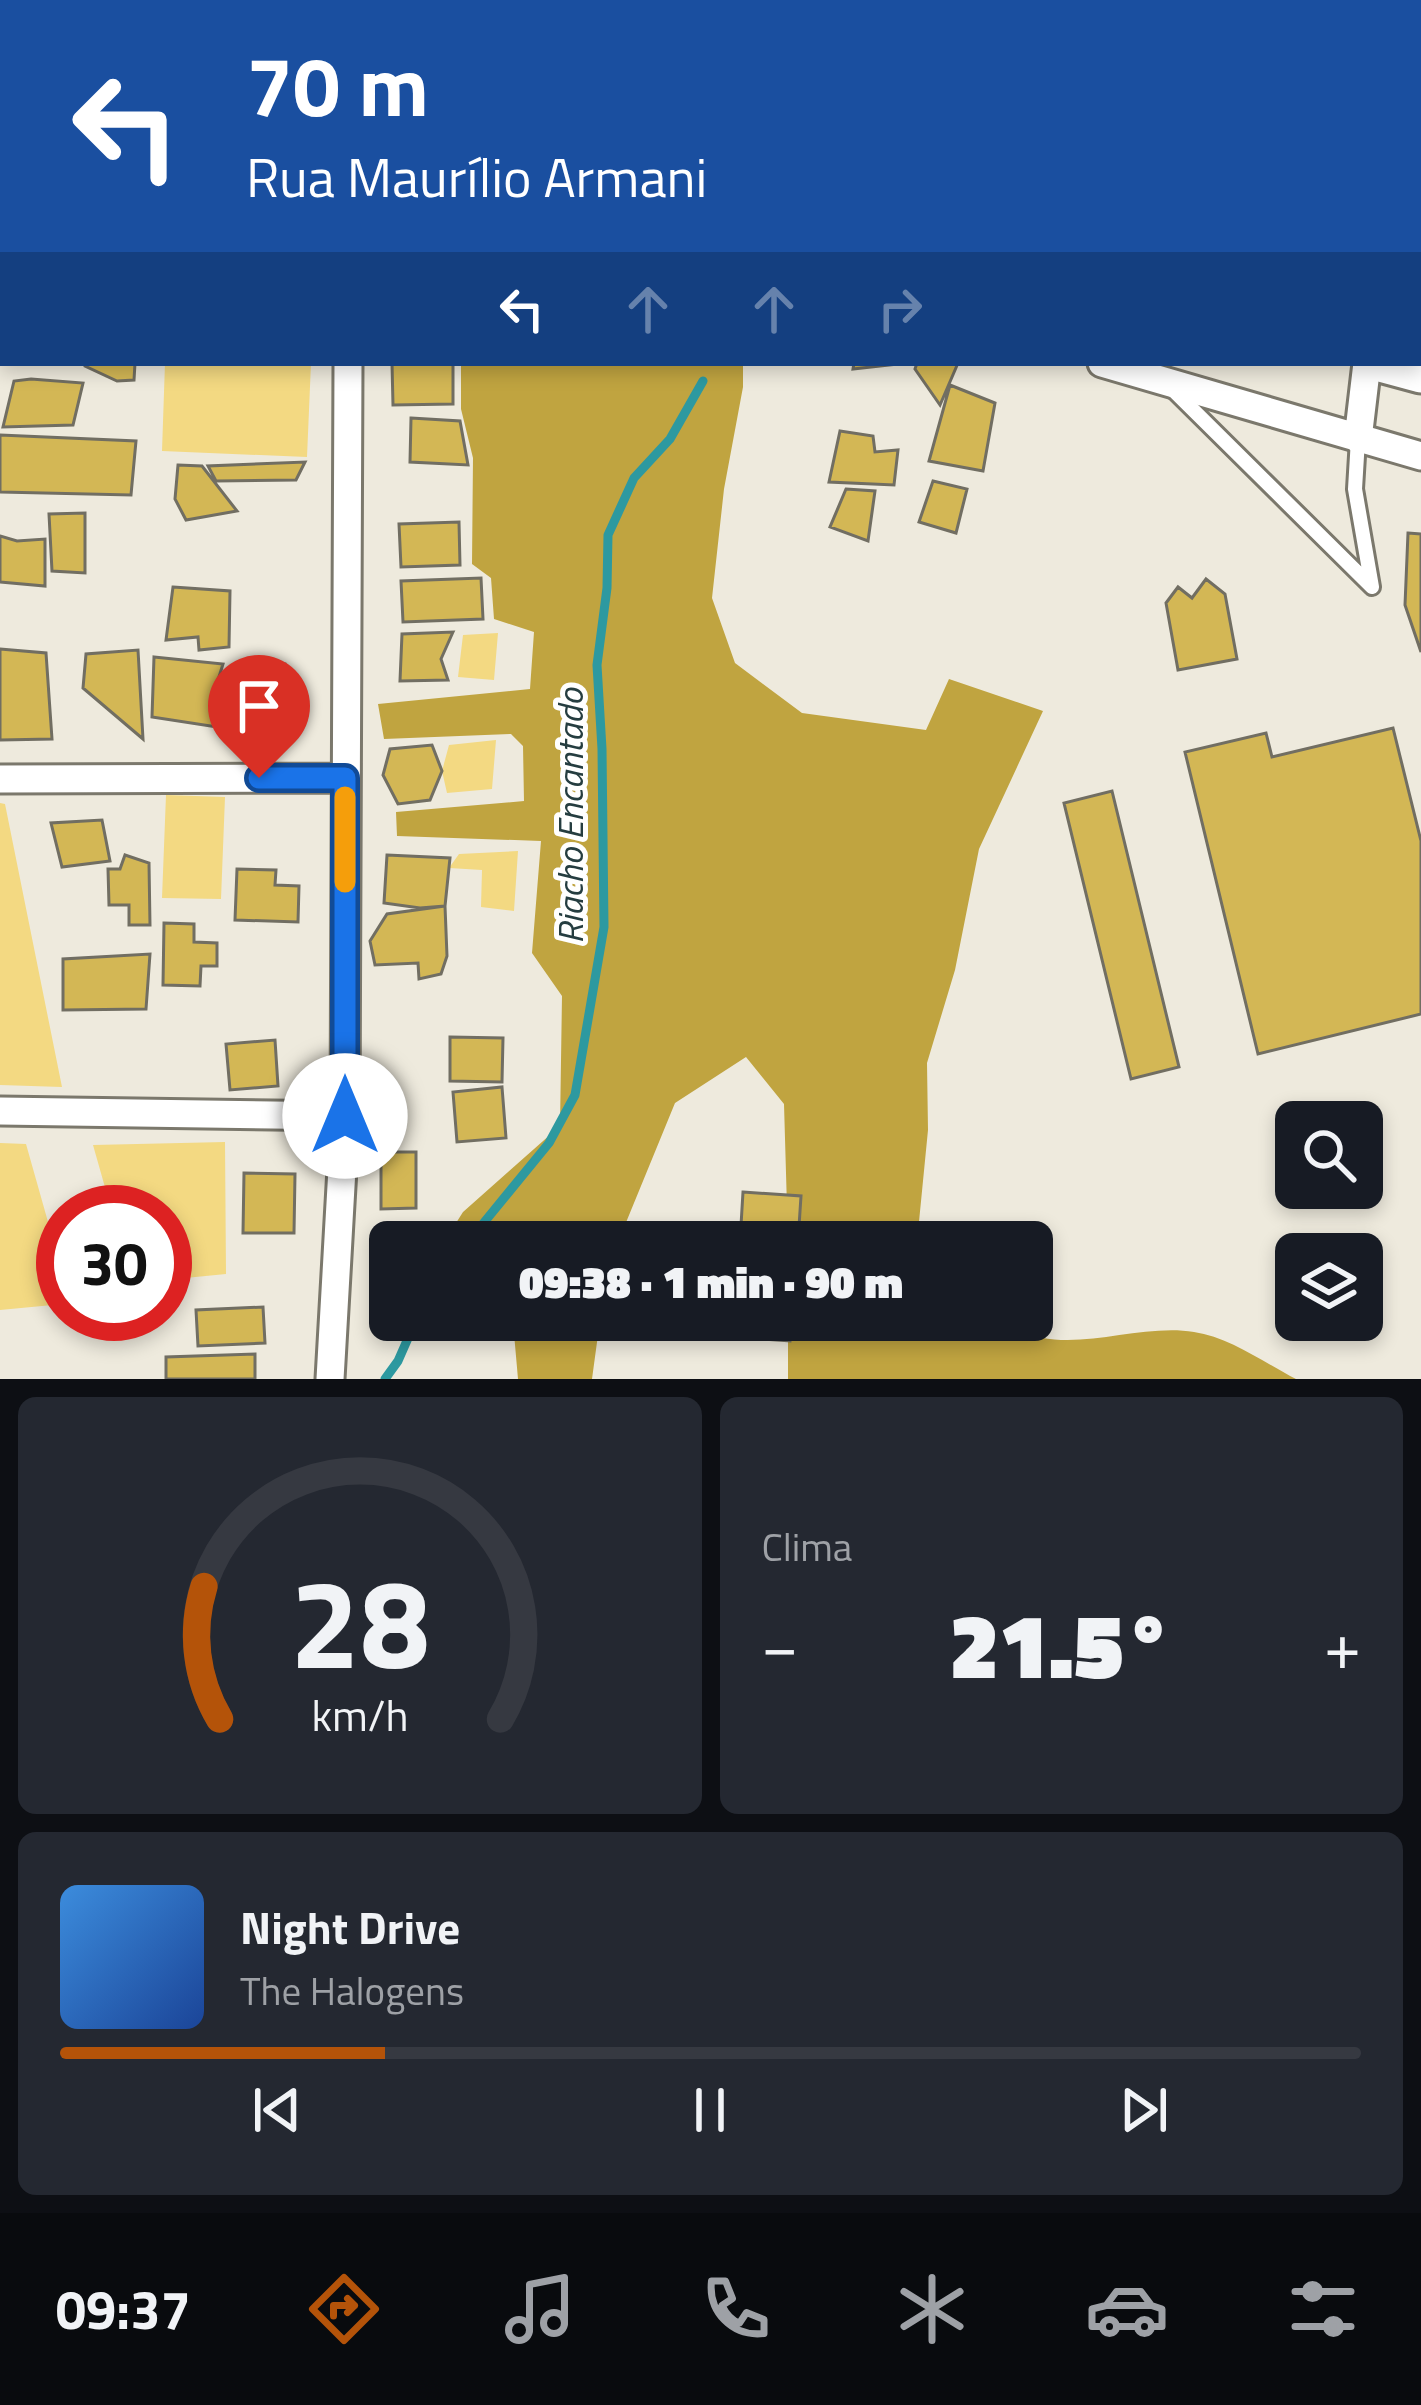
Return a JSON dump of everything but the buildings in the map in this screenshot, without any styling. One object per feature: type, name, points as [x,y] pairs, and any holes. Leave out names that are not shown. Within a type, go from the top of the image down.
[{"type":"street","points":[[330,1379],[345,1116],[348,366]]},
{"type":"street","points":[[1112,366],[1421,456]]},
{"type":"street","points":[[1358,439],[1367,366]]},
{"type":"street","points":[[0,778],[345,778]]},
{"type":"street","points":[[0,1111],[345,1116]]},
{"type":"lane","points":[[1166,383],[1372,587],[1355,489],[1358,439]]},
{"type":"shaded area","points":[[165,366],[311,366],[307,457],[162,451]]},
{"type":"shaded area","points":[[461,366],[743,366],[712,598],[735,663],[802,713],[926,730],[949,679],[1043,711],[979,849],[955,970],[927,1063],[928,1130],[919,1221],[787,1221],[784,1104],[746,1057],[675,1103],[627,1221],[457,1221],[560,1126],[562,996],[532,953],[541,841],[397,836],[396,812],[524,801],[523,746],[511,734],[384,739],[378,704],[530,689],[534,632],[494,619],[491,578],[472,564],[473,458],[461,409]]},
{"type":"shaded area","points":[[498,633],[494,680],[458,677],[463,635]]},
{"type":"shaded area","points":[[496,740],[492,789],[447,793],[442,771],[449,745]]},
{"type":"shaded area","points":[[166,795],[225,797],[221,899],[162,898]]},
{"type":"shaded area","points":[[0,803],[5,804],[62,1087],[0,1085]]},
{"type":"shaded area","points":[[518,851],[514,911],[481,907],[482,870],[449,868],[459,854]]},
{"type":"shaded area","points":[[225,1142],[226,1274],[192,1277],[192,1185],[104,1185],[93,1145]]},
{"type":"shaded area","points":[[0,1143],[26,1144],[38,1185],[36,1307],[0,1310]]},
{"type":"shaded area","points":[[1170,1330],[1207,1335],[1233,1345],[1296,1379],[788,1379],[788,1341],[1053,1341]]},
{"type":"shaded area","points":[[515,1341],[597,1341],[592,1379],[518,1379]]},
{"type":"waterway","name":"Riacho Encantado","points":[[485,1221],[549,1143],[575,1095],[604,927],[597,665],[608,535],[634,478],[670,439],[703,381]]},
{"type":"waterway","name":"Riacho Encantado","points":[[385,1379],[407,1341]]},
{"type":"slow traffic","points":[[345,797],[345,882]]},
{"type":"route","points":[[259,778],[345,778],[345,1116]]}]
